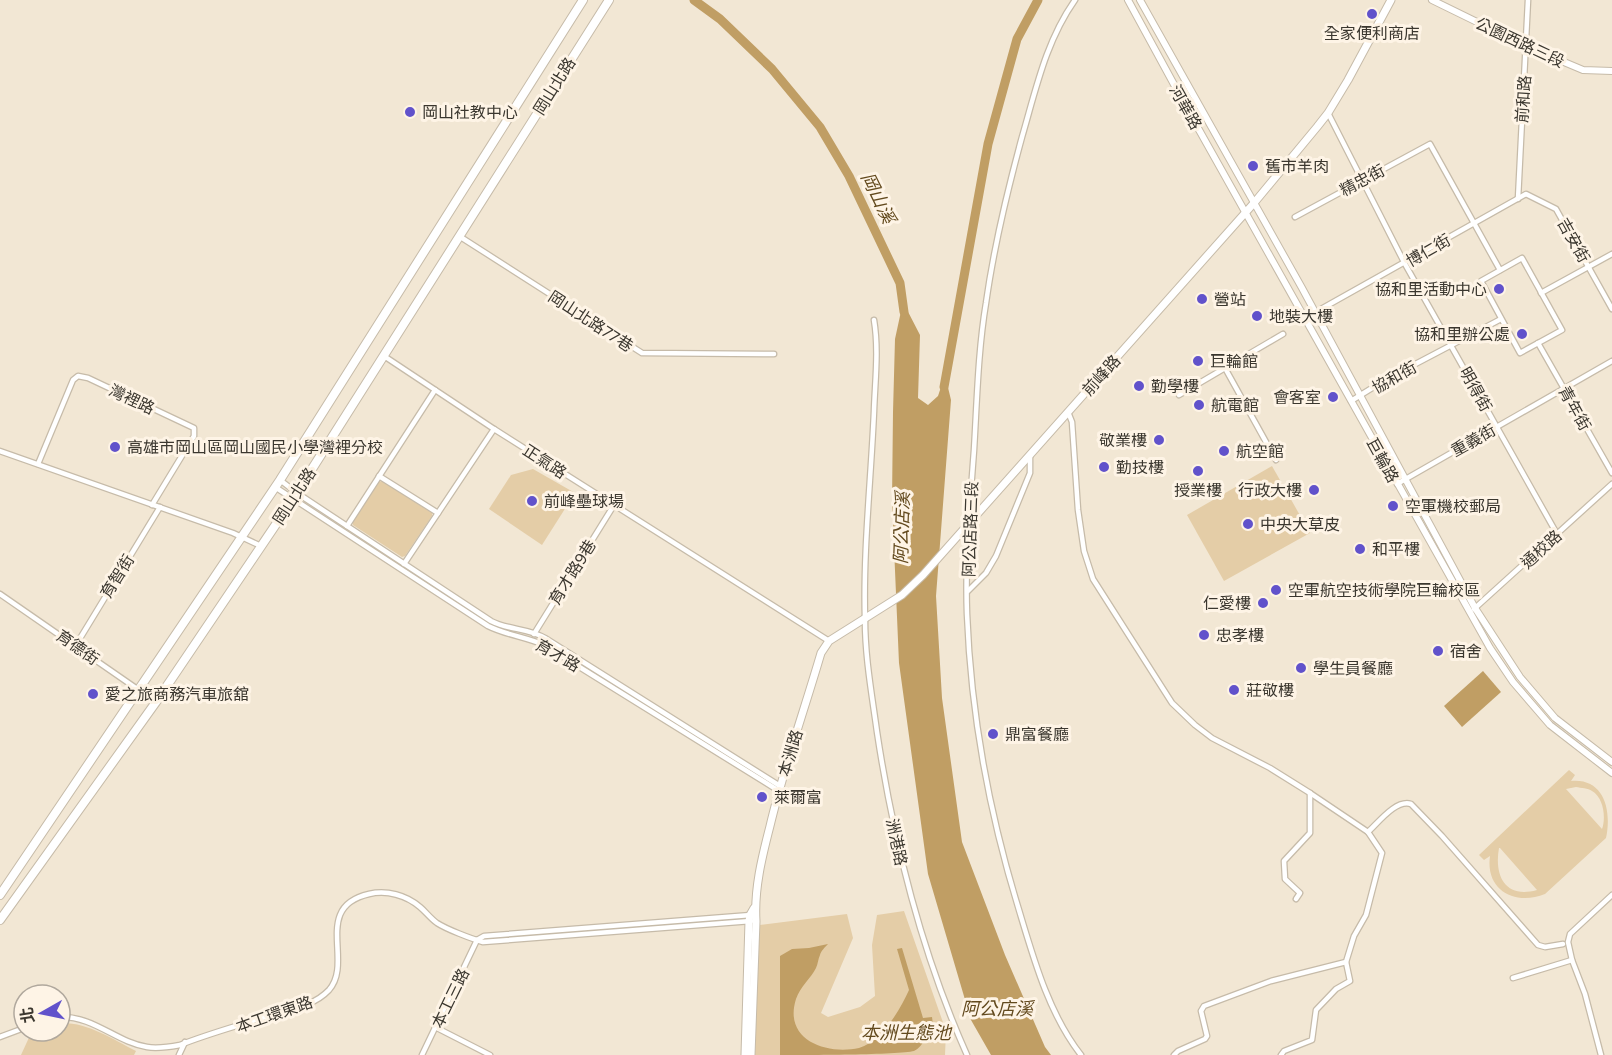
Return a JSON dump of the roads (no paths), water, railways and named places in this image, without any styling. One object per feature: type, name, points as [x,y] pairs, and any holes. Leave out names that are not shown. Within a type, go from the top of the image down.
[{"type":"main road","name":"岡山北路","points":[[0,895],[243,537],[583,0]]},
{"type":"main road","name":"岡山北路","points":[[0,920],[156,702],[295,496],[609,0]]},
{"type":"main road","points":[[1254,203],[1328,113],[1391,0]]},
{"type":"main road","name":"前峰路","points":[[865,620],[909,588],[957,537],[1254,203]]},
{"type":"main road","points":[[829,641],[865,620]]},
{"type":"main road","name":"本洲路","points":[[744,1055],[753,916],[760,864],[779,788],[821,653],[829,641]]},
{"type":"main road","name":"本洲路","points":[[751,1055],[753,916]]},
{"type":"street","name":"阿公店路三段","points":[[1075,0],[1063,18],[1044,59],[1001,219],[985,304],[969,522],[967,591],[971,682],[988,796],[1002,858],[1047,995],[1070,1040],[1081,1055]]},
{"type":"street","name":"河華路","points":[[1128,0],[1245,212]]},
{"type":"street","name":"河華路","points":[[1140,0],[1254,203]]},
{"type":"street","name":"公園西路三段","points":[[1432,0],[1526,46],[1583,70],[1612,71]]},
{"type":"street","name":"前和路","points":[[1518,199],[1528,0]]},
{"type":"street","name":"明得街","points":[[1328,113],[1405,264],[1557,534]]},
{"type":"street","name":"精忠街","points":[[1294,217],[1430,144],[1474,224]]},
{"type":"street","name":"吉安街","points":[[1518,199],[1526,194],[1556,209],[1612,309]]},
{"type":"street","name":"博仁街","points":[[1305,318],[1518,199]]},
{"type":"street","name":"巨輪路","points":[[1254,203],[1475,608],[1520,677],[1555,718],[1612,762]]},
{"type":"street","name":"巨輪路","points":[[1245,212],[1469,613],[1513,682],[1550,724],[1612,773]]},
{"type":"street","points":[[1474,224],[1500,270]]},
{"type":"street","name":"岡山北路77巷","points":[[459,236],[642,353],[774,354]]},
{"type":"street","points":[[1541,293],[1612,254]]},
{"type":"street","points":[[1522,258],[1541,293],[1562,330],[1520,353],[1481,281],[1522,258]]},
{"type":"street","name":"協和街","points":[[1351,401],[1385,380],[1502,319]]},
{"type":"street","points":[[865,620],[867,515],[872,464],[877,338],[874,320]]},
{"type":"street","points":[[1179,395],[1283,334]]},
{"type":"street","name":"青年街","points":[[1538,343],[1612,473]]},
{"type":"street","name":"正氣路","points":[[384,356],[494,429],[829,641]]},
{"type":"street","name":"重義街","points":[[1397,484],[1612,361]]},
{"type":"street","points":[[1225,368],[1276,460]]},
{"type":"street","name":"灣裡路","points":[[38,464],[73,380],[78,376],[88,378],[194,428],[194,436],[152,505]]},
{"type":"street","points":[[344,532],[435,390]]},
{"type":"street","points":[[1068,412],[1072,423],[1078,510],[1084,551],[1093,579],[1172,703],[1212,738],[1270,768],[1368,832],[1382,853],[1366,915],[1354,936],[1346,963],[1350,981],[1336,989],[1316,1010],[1312,1040],[1284,1051],[1281,1055]]},
{"type":"street","points":[[400,568],[494,429]]},
{"type":"street","points":[[0,451],[243,537],[261,546]]},
{"type":"street","points":[[967,591],[986,573],[996,556],[1030,473],[1030,455]]},
{"type":"street","points":[[379,476],[438,513]]},
{"type":"street","name":"育才路","points":[[278,483],[344,532],[488,626],[498,632],[533,640],[544,645],[779,788]]},
{"type":"street","name":"通校路","points":[[1469,613],[1612,484]]},
{"type":"street","name":"育才路","points":[[295,496],[347,526],[499,625],[535,632],[779,788]]},
{"type":"street","name":"育才路9巷","points":[[533,640],[535,632],[614,505]]},
{"type":"street","name":"育智街","points":[[75,645],[160,507]]},
{"type":"street","name":"育德街","points":[[0,594],[156,702]]},
{"type":"street","name":"洲港路","points":[[865,620],[868,671],[885,781],[899,852],[912,907],[932,968],[967,1055]]},
{"type":"street","points":[[1296,899],[1300,892],[1285,879],[1284,861],[1310,833],[1310,793]]},
{"type":"street","points":[[1368,832],[1398,805],[1405,802],[1411,804],[1538,945],[1545,947],[1563,944]]},
{"type":"street","name":"本工環東路","points":[[72,1017],[93,1023],[135,1044],[157,1048],[185,1042],[312,1003],[330,988],[337,977],[336,925],[350,903],[363,895],[387,893],[405,897],[446,928],[477,940]]},
{"type":"street","points":[[1601,1055],[1586,994],[1572,960],[1568,942],[1570,934],[1612,895]]},
{"type":"street","points":[[477,940],[483,936],[753,916]]},
{"type":"street","name":"本工三路","points":[[422,1055],[477,940]]},
{"type":"street","points":[[1513,978],[1572,960]]},
{"type":"street","points":[[1174,1055],[1207,1036],[1201,1011],[1204,1006],[1271,981],[1346,963]]},
{"type":"street","points":[[435,1027],[490,1055]]},
{"type":"street","points":[[178,1055],[185,1042]]},
{"type":"water","name":"阿公店溪","points":[[903,302],[920,335],[918,398],[928,405],[938,396],[945,375],[951,400],[936,596],[942,698],[962,842],[1005,955],[1045,1047],[1051,1055],[991,1055],[971,1020],[928,874],[899,663],[892,501],[895,339]]},
{"type":"water","points":[[1483,671],[1501,692],[1462,727],[1444,706]]},
{"type":"water","name":"本洲生態池","points":[[828,944],[821,952],[816,968],[796,999],[794,1013],[796,1025],[802,1034],[810,1042],[821,1046],[846,1050],[859,1048],[875,1039],[901,1007],[909,990],[897,949],[902,948],[923,1018],[932,1017],[933,1025],[927,1028],[920,1047],[914,1051],[890,1053],[780,1055],[780,956],[792,949]]},
{"type":"waterway","name":"岡山溪","points":[[694,0],[720,19],[772,69],[820,127],[849,176],[900,283],[904,312]]},
{"type":"waterway","name":"阿公店溪","points":[[944,387],[988,144],[1017,39],[1038,0]]},
{"type":"place","name":"全家便利商店","points":[[1372,14]]},
{"type":"place","name":"岡山社教中心","points":[[410,112]]},
{"type":"place","name":"舊市羊肉","points":[[1253,166]]},
{"type":"place","name":"協和里活動中心","points":[[1499,289]]},
{"type":"place","name":"營站","points":[[1202,299]]},
{"type":"place","name":"地裝大樓","points":[[1257,316]]},
{"type":"place","name":"協和里辦公處","points":[[1522,334]]},
{"type":"place","name":"巨輪館","points":[[1198,361]]},
{"type":"place","name":"勤學樓","points":[[1139,386]]},
{"type":"place","name":"會客室","points":[[1333,397]]},
{"type":"place","name":"航電館","points":[[1199,405]]},
{"type":"place","name":"敬業樓","points":[[1159,440]]},
{"type":"place","name":"高雄市岡山區岡山國民小學灣裡分校","points":[[115,447]]},
{"type":"place","name":"航空館","points":[[1224,451]]},
{"type":"place","name":"勤技樓","points":[[1104,467]]},
{"type":"place","name":"授業樓","points":[[1198,471]]},
{"type":"place","name":"行政大樓","points":[[1314,490]]},
{"type":"place","name":"前峰壘球場","points":[[532,501]]},
{"type":"place","name":"空軍機校郵局","points":[[1393,506]]},
{"type":"place","name":"中央大草皮","points":[[1248,524]]},
{"type":"place","name":"和平樓","points":[[1360,549]]},
{"type":"place","name":"空軍航空技術學院巨輪校區","points":[[1276,590]]},
{"type":"place","name":"仁愛樓","points":[[1263,603]]},
{"type":"place","name":"忠孝樓","points":[[1204,635]]},
{"type":"place","name":"宿舍","points":[[1438,651]]},
{"type":"place","name":"學生員餐廳","points":[[1301,668]]},
{"type":"place","name":"莊敬樓","points":[[1234,690]]},
{"type":"place","name":"愛之旅商務汽車旅舘","points":[[93,694]]},
{"type":"place","name":"鼎富餐廳","points":[[993,734]]},
{"type":"place","name":"萊爾富","points":[[762,797]]}]
